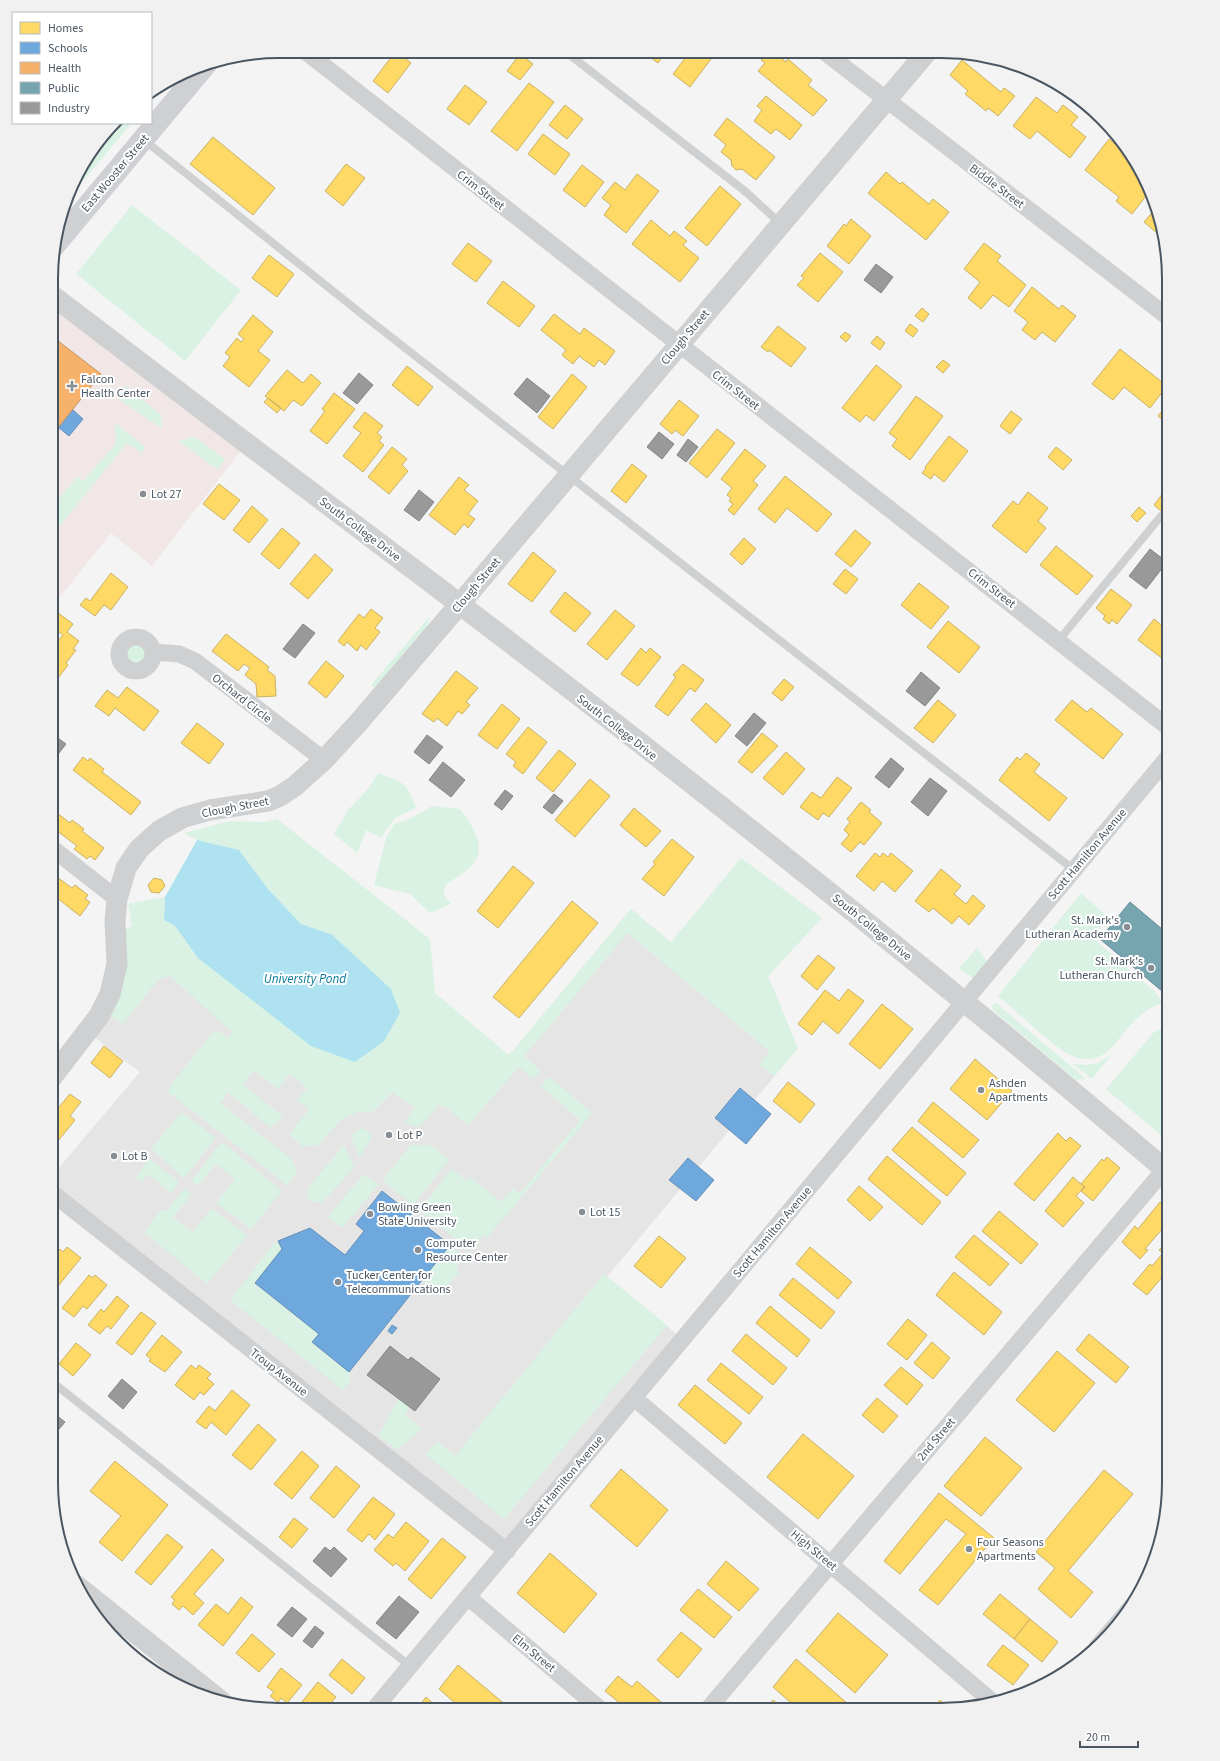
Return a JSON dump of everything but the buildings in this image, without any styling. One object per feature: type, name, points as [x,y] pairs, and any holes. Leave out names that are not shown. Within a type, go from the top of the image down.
[{"type":"main road","name":"East Wooster Street","points":[[62,237],[198,73]]},
{"type":"street","name":"Crim Street","points":[[313,58],[1059,640],[1162,722]]},
{"type":"street","name":"Biddle Street","points":[[832,58],[1162,313]]},
{"type":"street","name":"Clough Street","points":[[58,1069],[99,1016],[110,994],[117,964],[115,921],[117,899],[126,868],[140,849],[159,831],[182,818],[210,810],[254,804],[280,796],[295,786],[324,760],[358,723],[922,58]]},
{"type":"street","name":"South College Drive","points":[[58,300],[459,604],[701,791],[965,1001],[1162,1167]]},
{"type":"street","name":"Orchard Circle","points":[[154,652],[179,654],[195,661],[324,760]]},
{"type":"street","name":"Scott Hamilton Avenue","points":[[379,1703],[1162,764]]},
{"type":"street","points":[[58,853],[117,899]]},
{"type":"street","name":"2nd Street","points":[[713,1703],[830,1564],[1162,1177]]},
{"type":"street","name":"Troup Avenue","points":[[58,1197],[507,1551]]},
{"type":"street","name":"High Street","points":[[634,1398],[988,1698]]},
{"type":"street","name":"Elm Street","points":[[468,1597],[593,1703]]},
{"type":"street","points":[[91,1598],[208,1691]]},
{"type":"lane","points":[[574,58],[746,192],[782,224]]},
{"type":"lane","points":[[144,140],[568,476],[1074,870]]},
{"type":"lane","points":[[1059,640],[1161,516]]},
{"type":"lane","points":[[58,1387],[410,1666]]},
{"type":"shaded area","points":[[58,300],[246,444],[152,566],[111,533],[58,599]]},
{"type":"shaded area","name":"Bowling Green State University","points":[[631,909],[798,1048],[607,1277],[683,1339],[507,1551],[58,1198],[58,1169],[140,1072],[87,1032],[99,1016],[116,935],[132,926],[354,1091],[510,1055]]},
{"type":"green space","points":[[122,124],[131,124],[79,186],[95,156],[113,133]]},
{"type":"green space","points":[[132,205],[241,290],[185,361],[76,274]]},
{"type":"green space","points":[[124,385],[162,416],[161,428],[117,398]]},
{"type":"green space","points":[[115,423],[145,447],[142,453],[127,443],[58,528],[58,500],[77,477],[83,481],[116,444]]},
{"type":"green space","points":[[194,437],[225,459],[218,470],[179,441]]},
{"type":"green space","points":[[430,616],[426,628],[374,688],[371,685]]},
{"type":"green space","points":[[135,642],[144,645],[147,654],[144,663],[135,666],[126,663],[123,654],[126,645]]},
{"type":"green space","points":[[378,773],[403,784],[410,793],[416,808],[395,818],[381,838],[366,830],[357,853],[334,834],[348,810],[368,789]]},
{"type":"green space","points":[[432,806],[460,809],[472,827],[478,840],[479,847],[475,861],[470,868],[446,884],[443,894],[451,904],[430,913],[410,894],[374,885],[386,838],[394,824],[410,819]]},
{"type":"green space","points":[[277,819],[430,939],[435,993],[509,1055],[631,909],[671,942],[741,858],[822,918],[768,976],[798,1048],[774,1076],[759,1065],[770,1052],[628,933],[524,1056],[541,1071],[533,1079],[519,1067],[468,1125],[446,1107],[439,1105],[419,1127],[412,1126],[405,1121],[415,1108],[393,1092],[373,1112],[357,1112],[341,1120],[317,1146],[302,1146],[289,1135],[309,1109],[297,1100],[307,1088],[290,1074],[278,1089],[254,1070],[243,1084],[283,1117],[270,1128],[228,1092],[220,1103],[290,1158],[295,1165],[296,1174],[287,1185],[168,1092],[174,1081],[212,1033],[220,1031],[227,1038],[232,1032],[170,976],[158,980],[123,1024],[109,1014],[123,931],[132,926],[128,904],[165,897],[164,920],[175,926],[198,958],[331,934],[301,924],[268,889],[239,850],[197,840],[184,833],[231,821],[263,822]]},
{"type":"green space","points":[[1081,893],[1108,917],[1093,938],[1154,991],[1162,1003],[1148,1010],[1136,1019],[1115,1044],[1105,1053],[1095,1058],[1085,1059],[1075,1057],[1056,1046],[998,996]]},
{"type":"green space","points":[[977,948],[988,963],[979,977],[971,977],[959,968]]},
{"type":"green space","points":[[996,1003],[1086,1079],[1076,1080],[994,1011],[991,1006]]},
{"type":"green space","points":[[1162,1028],[1162,1136],[1106,1089],[1154,1032]]},
{"type":"green space","points":[[1112,1054],[1092,1079],[1073,1064],[1087,1065],[1098,1063]]},
{"type":"green space","points":[[549,1077],[592,1113],[487,1238],[484,1235],[471,1251],[419,1210],[452,1169],[467,1181],[470,1177],[501,1202],[513,1188],[520,1194],[580,1120],[541,1086]]},
{"type":"green space","points":[[181,1112],[216,1138],[184,1178],[151,1149]]},
{"type":"green space","points":[[360,1128],[366,1130],[372,1137],[359,1158],[351,1136]]},
{"type":"green space","points":[[222,1142],[282,1191],[251,1229],[216,1203],[235,1179],[216,1164],[198,1186],[192,1180]]},
{"type":"green space","points":[[344,1145],[354,1167],[323,1202],[312,1202],[308,1197],[308,1188]]},
{"type":"green space","points":[[411,1145],[431,1145],[449,1160],[413,1205],[382,1180]]},
{"type":"green space","points":[[149,1159],[179,1182],[171,1193],[148,1174],[142,1182],[136,1177]]},
{"type":"green space","points":[[364,1174],[378,1185],[342,1228],[328,1217]]},
{"type":"green space","points":[[184,1189],[192,1194],[173,1217],[192,1232],[212,1208],[247,1236],[207,1284],[145,1233],[160,1210],[167,1211]]},
{"type":"green space","points":[[278,1241],[282,1249],[255,1284],[319,1334],[312,1343],[349,1372],[351,1380],[343,1390],[230,1300],[275,1242]]},
{"type":"green space","points":[[450,1245],[465,1257],[456,1269],[459,1272],[439,1297],[422,1281]]},
{"type":"green space","points":[[604,1274],[667,1325],[504,1519],[425,1454],[438,1442],[455,1456]]},
{"type":"green space","points":[[399,1399],[410,1407],[405,1415],[422,1429],[397,1450],[378,1435]]},
{"type":"water","name":"University Pond","points":[[197,840],[239,850],[268,889],[301,924],[331,934],[391,989],[400,1013],[384,1041],[355,1062],[311,1046],[198,958],[175,926],[164,920],[165,897]]},
{"type":"place","name":"Falcon Health Center","points":[[72,386]]},
{"type":"place","name":"Lot 27","points":[[143,494]]},
{"type":"place","name":"St. Mark's Lutheran Academy","points":[[1127,927]]},
{"type":"place","name":"St. Mark's Lutheran Church","points":[[1151,968]]},
{"type":"place","name":"Ashden Apartments","points":[[981,1090]]},
{"type":"place","name":"Lot P","points":[[389,1135]]},
{"type":"place","name":"Lot B","points":[[114,1156]]},
{"type":"place","name":"Lot 15","points":[[582,1212]]},
{"type":"place","name":"Bowling Green State University","points":[[370,1214]]},
{"type":"place","name":"Computer Resource Center","points":[[418,1250]]},
{"type":"place","name":"Tucker Center for Telecommunications","points":[[338,1282]]},
{"type":"place","name":"Four Seasons Apartments","points":[[969,1549]]}]
